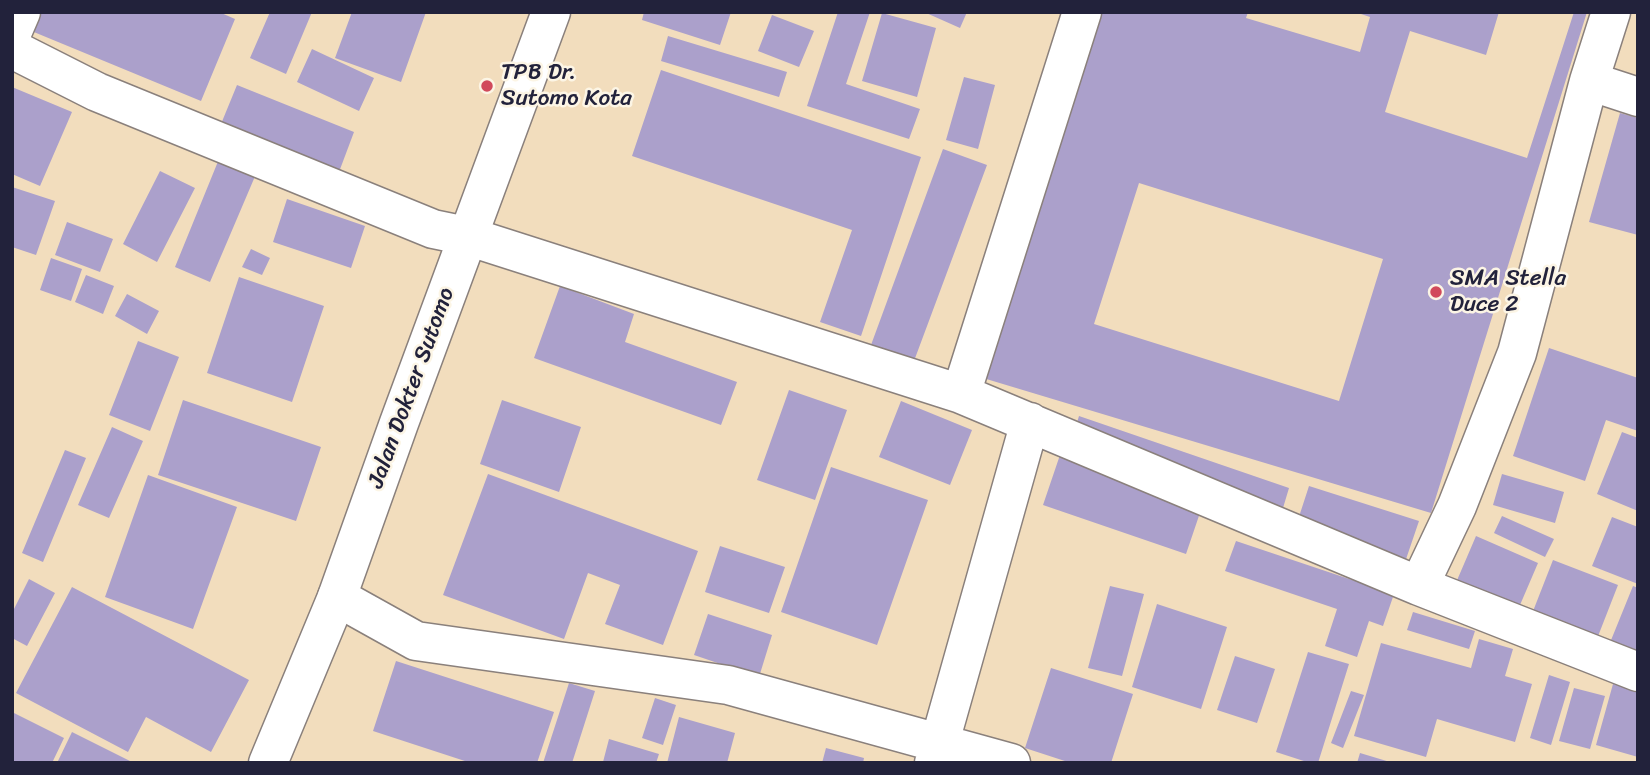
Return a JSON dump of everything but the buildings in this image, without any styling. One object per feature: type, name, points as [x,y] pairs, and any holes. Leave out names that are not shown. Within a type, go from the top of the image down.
[{"type":"street","points":[[12,33],[21,12]]},
{"type":"street","name":"Jalan Dokter Sutomo","points":[[268,763],[337,597],[551,12]]},
{"type":"street","points":[[961,394],[1082,12]]},
{"type":"street","points":[[1419,586],[1457,506],[1517,353],[1589,81],[1611,12]]},
{"type":"street","points":[[12,49],[97,92],[433,229],[467,236],[961,394],[1419,586],[1638,673]]},
{"type":"street","points":[[1589,81],[1638,97]]},
{"type":"street","points":[[937,752],[1030,422]]},
{"type":"street","points":[[337,597],[416,641],[728,685],[937,752],[1011,763]]},
{"type":"place","name":"TPB Dr. Sutomo Kota","points":[[487,86]]},
{"type":"place","name":"SMA Stella Duce 2","points":[[1436,292]]}]
